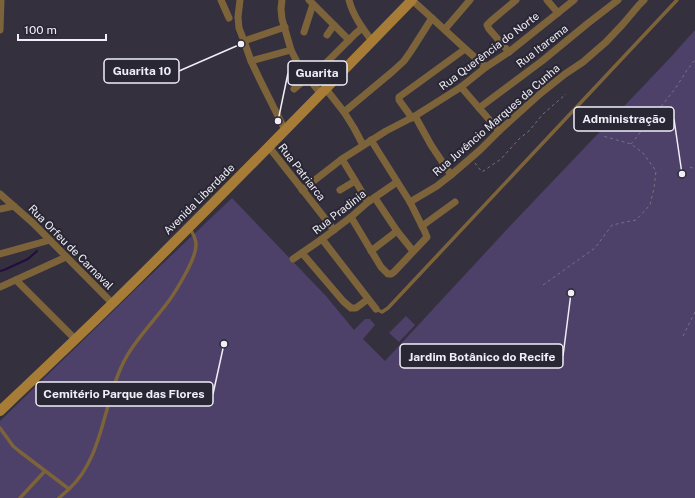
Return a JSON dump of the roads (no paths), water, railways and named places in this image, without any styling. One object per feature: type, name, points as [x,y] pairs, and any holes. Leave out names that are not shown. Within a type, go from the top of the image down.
[{"type":"main road","name":"Avenida Liberdade","points":[[0,411],[188,228],[324,92],[412,0]]},
{"type":"street","points":[[0,30],[1,0]]},
{"type":"street","points":[[221,0],[229,18]]},
{"type":"street","points":[[240,0],[238,17],[239,28],[251,61],[285,130]]},
{"type":"street","points":[[282,0],[282,19],[291,50],[299,66],[309,78],[344,112],[363,145]]},
{"type":"street","points":[[349,0],[362,28],[372,41]]},
{"type":"street","points":[[412,0],[486,67]]},
{"type":"street","points":[[445,29],[470,0]]},
{"type":"street","points":[[509,52],[487,25],[516,0]]},
{"type":"street","points":[[547,0],[558,12]]},
{"type":"street","name":"Rua Querência do Norte","points":[[302,190],[342,159],[363,145],[414,117],[462,87],[574,0]]},
{"type":"street","name":"Rua Itarema","points":[[479,108],[542,61],[618,0]]},
{"type":"street","points":[[311,2],[349,40]]},
{"type":"street","points":[[304,32],[311,2]]},
{"type":"street","name":"Rua Juvêncio Marques da Cunha","points":[[410,202],[437,186],[451,175],[540,94],[583,62],[606,42],[623,24],[639,2]]},
{"type":"street","points":[[344,112],[392,72],[404,60],[419,40],[432,18]]},
{"type":"street","points":[[327,34],[334,25]]},
{"type":"street","points":[[244,41],[285,28]]},
{"type":"street","points":[[326,63],[362,28]]},
{"type":"street","points":[[451,175],[414,117],[399,97],[465,49]]},
{"type":"street","points":[[251,61],[291,50]]},
{"type":"street","points":[[294,89],[309,78]]},
{"type":"street","points":[[462,87],[499,131]]},
{"type":"street","points":[[351,217],[380,267],[388,274],[391,274],[427,237],[410,202],[371,140]]},
{"type":"street","name":"Rua Patriarca","points":[[268,147],[334,230]]},
{"type":"street","points":[[342,159],[355,181],[413,251]]},
{"type":"street","points":[[340,190],[355,181]]},
{"type":"street","name":"Rua Pradinia","points":[[293,259],[397,182]]},
{"type":"street","name":"Rua Orfeu de Carnaval","points":[[0,194],[33,223],[112,303]]},
{"type":"street","points":[[422,226],[455,202]]},
{"type":"street","points":[[0,209],[14,206]]},
{"type":"street","points":[[371,251],[397,231]]},
{"type":"street","points":[[322,239],[376,309]]},
{"type":"street","points":[[0,254],[50,240]]},
{"type":"street","points":[[302,253],[347,306],[353,308],[368,299]]},
{"type":"street","points":[[0,287],[66,257]]},
{"type":"street","points":[[16,280],[75,339]]},
{"type":"lane","points":[[376,309],[379,311],[384,311],[393,303],[677,0]]},
{"type":"lane","points":[[59,498],[80,478],[86,468],[99,435],[118,374],[124,361],[135,344],[169,301],[181,282],[196,246],[195,238],[188,228]]},
{"type":"lane","points":[[0,428],[13,446],[69,489]]},
{"type":"lane","points":[[20,498],[45,471]]},
{"type":"waterway","points":[[0,271],[28,259],[37,251]]},
{"type":"place","name":"Guarita 10","points":[[241,44]]},
{"type":"place","name":"Guarita","points":[[278,121]]},
{"type":"place","name":"Administração","points":[[682,174]]},
{"type":"place","name":"Jardim Botânico do Recife","points":[[571,293]]},
{"type":"place","name":"Cemitério Parque das Flores","points":[[224,344]]}]
